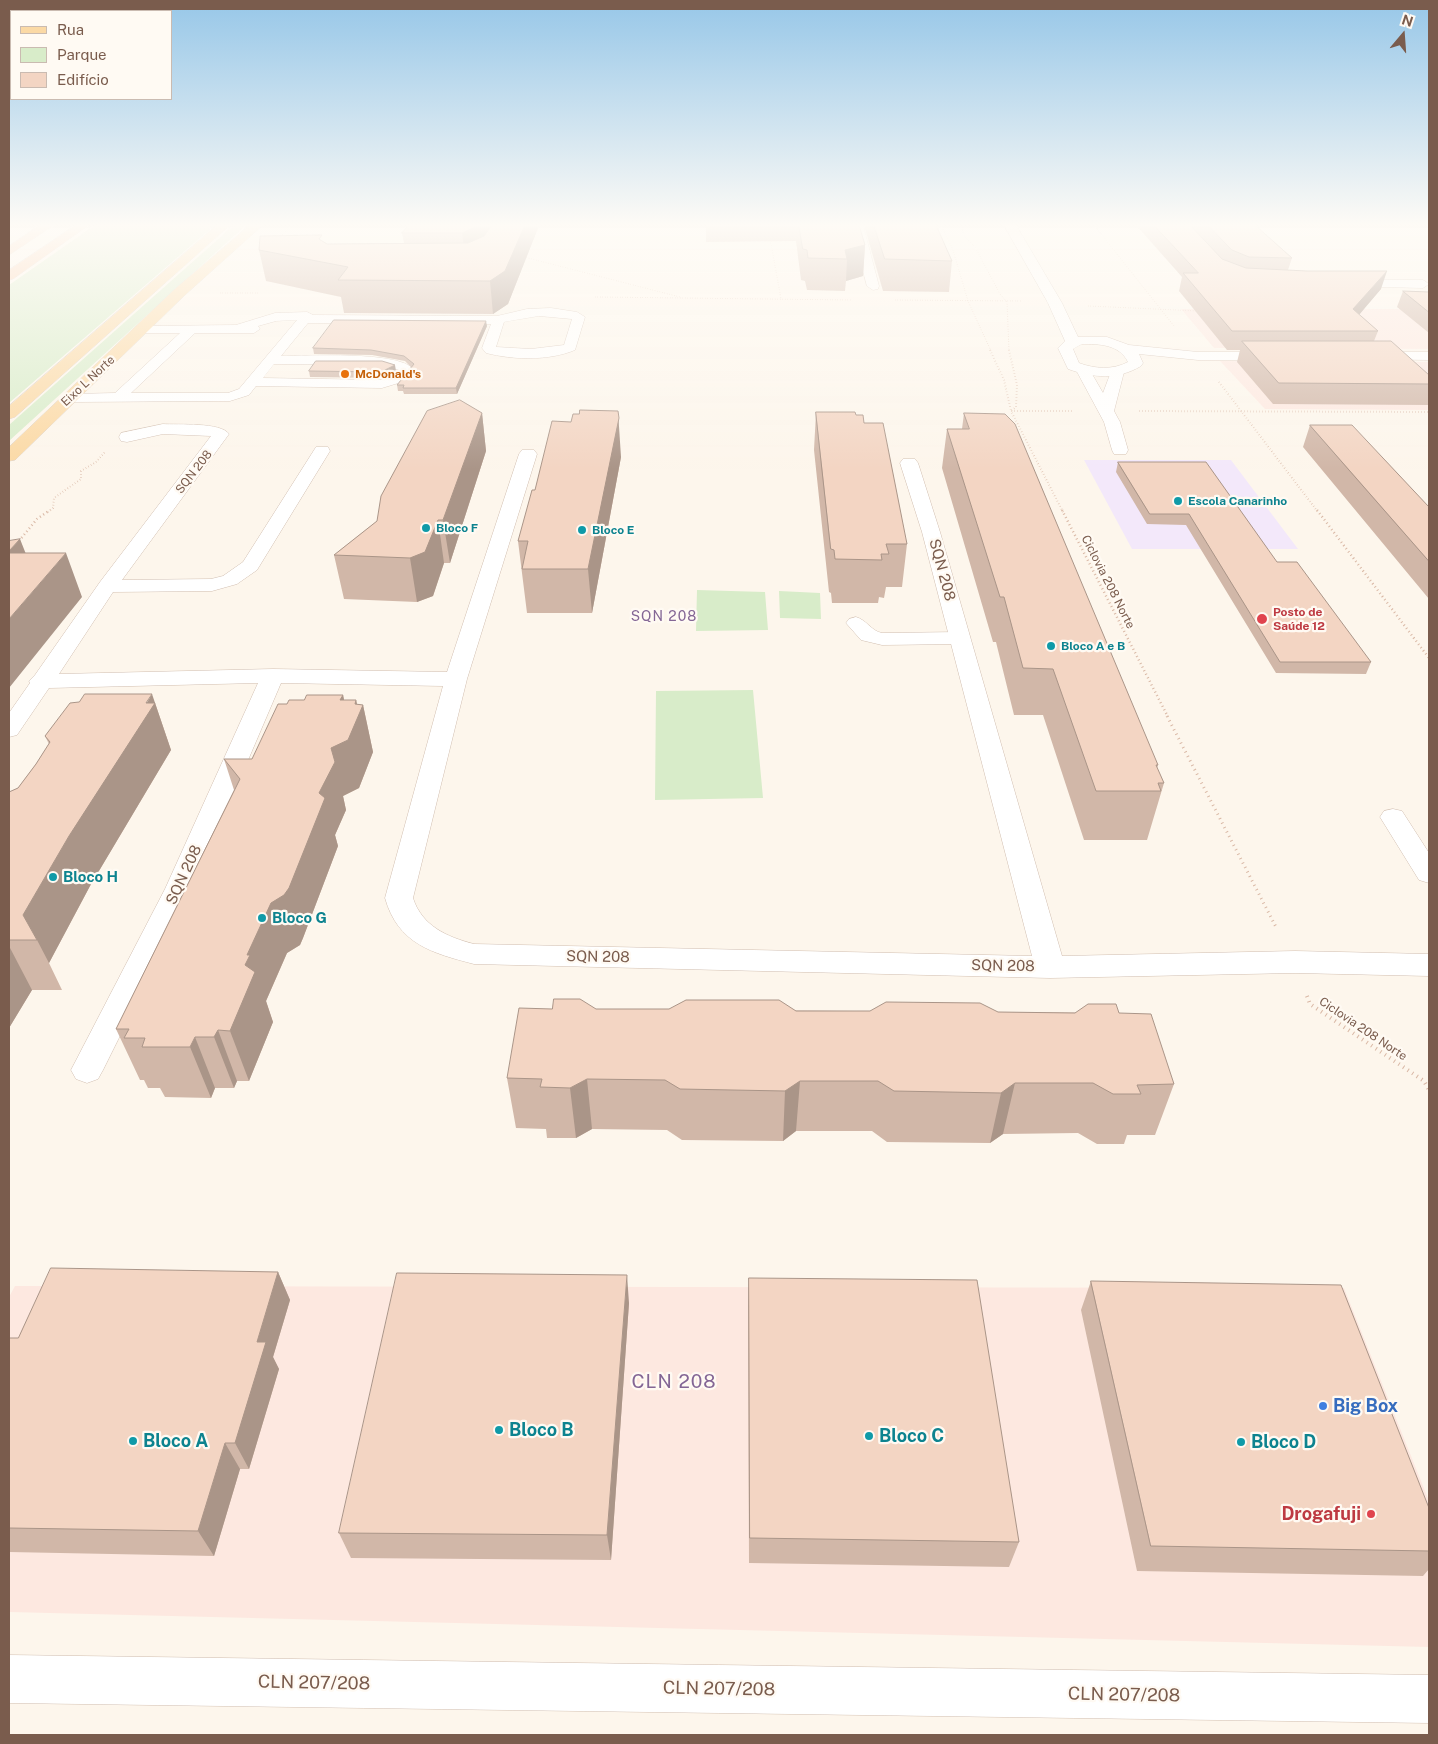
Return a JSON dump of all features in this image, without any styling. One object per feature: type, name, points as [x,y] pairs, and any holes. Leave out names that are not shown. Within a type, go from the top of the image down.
[{"type":"main road","name":"Eixo L Norte","points":[[9,414],[131,306]]},
{"type":"main road","name":"Eixo L Norte","points":[[9,456],[166,306]]},
{"type":"street","points":[[1057,306],[1073,342]]},
{"type":"street","points":[[1059,306],[1095,340]]},
{"type":"street","points":[[1198,356],[1136,363],[1127,370],[1117,372],[1083,370],[1073,366],[1065,348],[1073,342],[1095,340],[1113,343],[1129,349],[1198,356],[1294,356]]},
{"type":"street","points":[[1129,349],[1136,363]]},
{"type":"street","points":[[1352,356],[1429,356]]},
{"type":"street","points":[[1083,370],[1106,411],[1120,450]]},
{"type":"street","points":[[1106,411],[1117,372]]},
{"type":"street","name":"SQN 208","points":[[9,730],[40,681],[107,586],[221,434],[163,429],[127,437]]},
{"type":"street","points":[[107,586],[212,585],[236,577],[250,566],[322,451]]},
{"type":"street","name":"SQN 208","points":[[528,454],[456,679],[399,898],[401,910],[412,927],[440,945],[474,954],[1050,967],[1294,962],[1429,965]]},
{"type":"street","name":"SQN 208","points":[[909,463],[932,532],[1050,967]]},
{"type":"street","points":[[40,681],[273,676],[456,679]]},
{"type":"street","name":"SQN 208","points":[[87,1070],[179,889],[273,676]]},
{"type":"street","points":[[1393,817],[1429,874]]},
{"type":"street","name":"CLN 207/208","points":[[9,1679],[1429,1699]]},
{"type":"lane","points":[[143,330],[237,329],[301,325],[498,320],[519,313],[565,313],[579,317],[570,347],[556,352],[492,351],[489,348],[498,320]]},
{"type":"lane","points":[[71,398],[230,396],[244,392],[301,325]]},
{"type":"lane","points":[[119,397],[191,330]]},
{"type":"lane","points":[[252,382],[382,384],[400,378],[406,368],[400,364],[383,361],[271,360]]},
{"type":"lane","points":[[856,623],[868,636],[882,639],[960,638]]},
{"type":"path","name":"Ciclovia 208 Norte","points":[[971,306],[1004,380],[1011,411],[1294,962],[1310,1004],[1424,1081],[1429,1090]]},
{"type":"path","points":[[1007,306],[1009,358],[1016,385],[1016,407],[1011,411]]},
{"type":"path","points":[[1100,306],[1162,311],[1201,311]]},
{"type":"path","points":[[1158,306],[1243,412],[1264,444],[1429,658]]},
{"type":"path","points":[[1011,411],[1429,412]]},
{"type":"path","points":[[18,542],[37,519],[53,508],[54,498],[81,479],[81,471],[96,462],[100,455],[111,450]]},
{"type":"shaded area","points":[[1181,309],[1429,309],[1429,349],[1214,348]]},
{"type":"shaded area","points":[[1220,361],[1429,362],[1429,410],[1265,409]]},
{"type":"shaded area","points":[[1084,460],[1231,460],[1298,549],[1132,549]]},
{"type":"shaded area","points":[[15,1286],[1344,1288],[1429,1501],[1429,1647],[9,1612],[9,1297]]},
{"type":"green space","points":[[9,306],[121,306],[9,403]]},
{"type":"green space","points":[[142,306],[157,306],[9,441],[9,425]]},
{"type":"green space","points":[[697,590],[765,592],[768,630],[696,631]]},
{"type":"green space","points":[[779,591],[820,593],[821,619],[780,618]]},
{"type":"green space","points":[[753,690],[763,798],[655,800],[656,691]]},
{"type":"building","points":[[1211,306],[1355,306],[1353,309],[1378,331],[1232,331]]},
{"type":"building","points":[[1422,306],[1429,306],[1429,312]]},
{"type":"building","points":[[334,320],[486,321],[456,388],[403,388],[404,385],[397,385],[414,364],[404,356],[371,350],[313,348]]},
{"type":"building","points":[[1242,341],[1391,341],[1429,375],[1429,384],[1279,383]]},
{"type":"building","points":[[316,361],[382,361],[395,365],[381,372],[309,371]]},
{"type":"building","points":[[460,400],[482,413],[443,520],[438,520],[425,552],[410,558],[334,555],[377,521],[381,496],[427,411]]},
{"type":"building","points":[[580,410],[618,411],[619,418],[588,569],[522,569],[528,541],[518,541],[532,490],[535,490],[552,421],[571,422],[573,414],[579,414]]},
{"type":"building","points":[[816,412],[855,412],[856,415],[863,415],[864,423],[883,423],[907,544],[886,544],[889,554],[881,554],[882,560],[835,559],[834,550],[831,549]]},
{"type":"building","points":[[964,413],[1005,414],[1015,424],[1158,765],[1156,765],[1164,783],[1158,783],[1161,791],[1096,791],[1053,669],[1023,668],[1004,597],[1000,597],[947,429],[969,429]]},
{"type":"building","points":[[1310,425],[1352,425],[1429,507],[1429,561]]},
{"type":"building","points":[[1118,462],[1206,462],[1277,562],[1297,562],[1371,662],[1280,662],[1189,514],[1150,514]]},
{"type":"building","points":[[20,539],[9,551],[9,541]]},
{"type":"building","points":[[9,553],[66,553],[9,619]]},
{"type":"building","points":[[85,694],[152,694],[146,703],[155,703],[69,836],[23,915],[37,940],[9,940],[9,792],[18,788],[36,764],[50,742],[45,736],[70,703],[79,702]]},
{"type":"building","points":[[307,695],[343,695],[340,700],[356,700],[355,704],[363,705],[348,740],[331,748],[335,762],[319,793],[325,798],[289,888],[284,895],[271,903],[247,955],[250,955],[245,965],[255,972],[230,1031],[218,1030],[214,1037],[195,1037],[190,1047],[142,1047],[145,1038],[124,1038],[129,1029],[116,1029],[240,779],[224,759],[252,759],[278,704],[287,704],[289,700],[304,700]]},
{"type":"building","points":[[554,999],[580,999],[596,1009],[669,1009],[686,1000],[779,1000],[796,1011],[870,1011],[886,1002],[980,1003],[998,1012],[1075,1013],[1088,1004],[1116,1004],[1119,1013],[1151,1014],[1174,1084],[1137,1085],[1141,1094],[1113,1094],[1093,1083],[1015,1083],[1001,1093],[894,1091],[878,1081],[800,1081],[785,1091],[680,1089],[665,1080],[587,1079],[570,1088],[540,1087],[542,1079],[507,1078],[519,1008],[552,1009]]},
{"type":"building","name":"Bloco A","points":[[51,1268],[278,1272],[257,1342],[266,1342],[235,1443],[225,1443],[198,1531],[9,1528],[9,1338],[18,1338]]},
{"type":"building","name":"Bloco B","points":[[397,1273],[627,1275],[607,1535],[339,1533]]},
{"type":"building","name":"Bloco C","points":[[749,1278],[977,1280],[1019,1542],[750,1538]]},
{"type":"building","name":"Bloco D","points":[[1091,1281],[1341,1285],[1429,1508],[1429,1551],[1151,1546]]},
{"type":"place","name":"McDonald's","points":[[345,374]]},
{"type":"place","name":"Escola Canarinho","points":[[1178,501]]},
{"type":"place","name":"Bloco F","points":[[426,528]]},
{"type":"place","name":"Bloco E","points":[[582,530]]},
{"type":"place","name":"Posto de Saúde 12","points":[[1262,619]]},
{"type":"place","name":"Bloco A e B","points":[[1051,646]]},
{"type":"place","name":"Bloco H","points":[[53,877]]},
{"type":"place","name":"Bloco G","points":[[262,918]]},
{"type":"place","name":"Big Box","points":[[1323,1406]]},
{"type":"place","name":"Bloco B","points":[[499,1430]]},
{"type":"place","name":"Bloco C","points":[[869,1436]]},
{"type":"place","name":"Bloco A","points":[[133,1441]]},
{"type":"place","name":"Bloco D","points":[[1241,1442]]},
{"type":"place","name":"Drogafuji","points":[[1371,1514]]},
{"type":"district","name":"SQN 208","points":[[664,617]]},
{"type":"district","name":"CLN 208","points":[[674,1382]]}]
